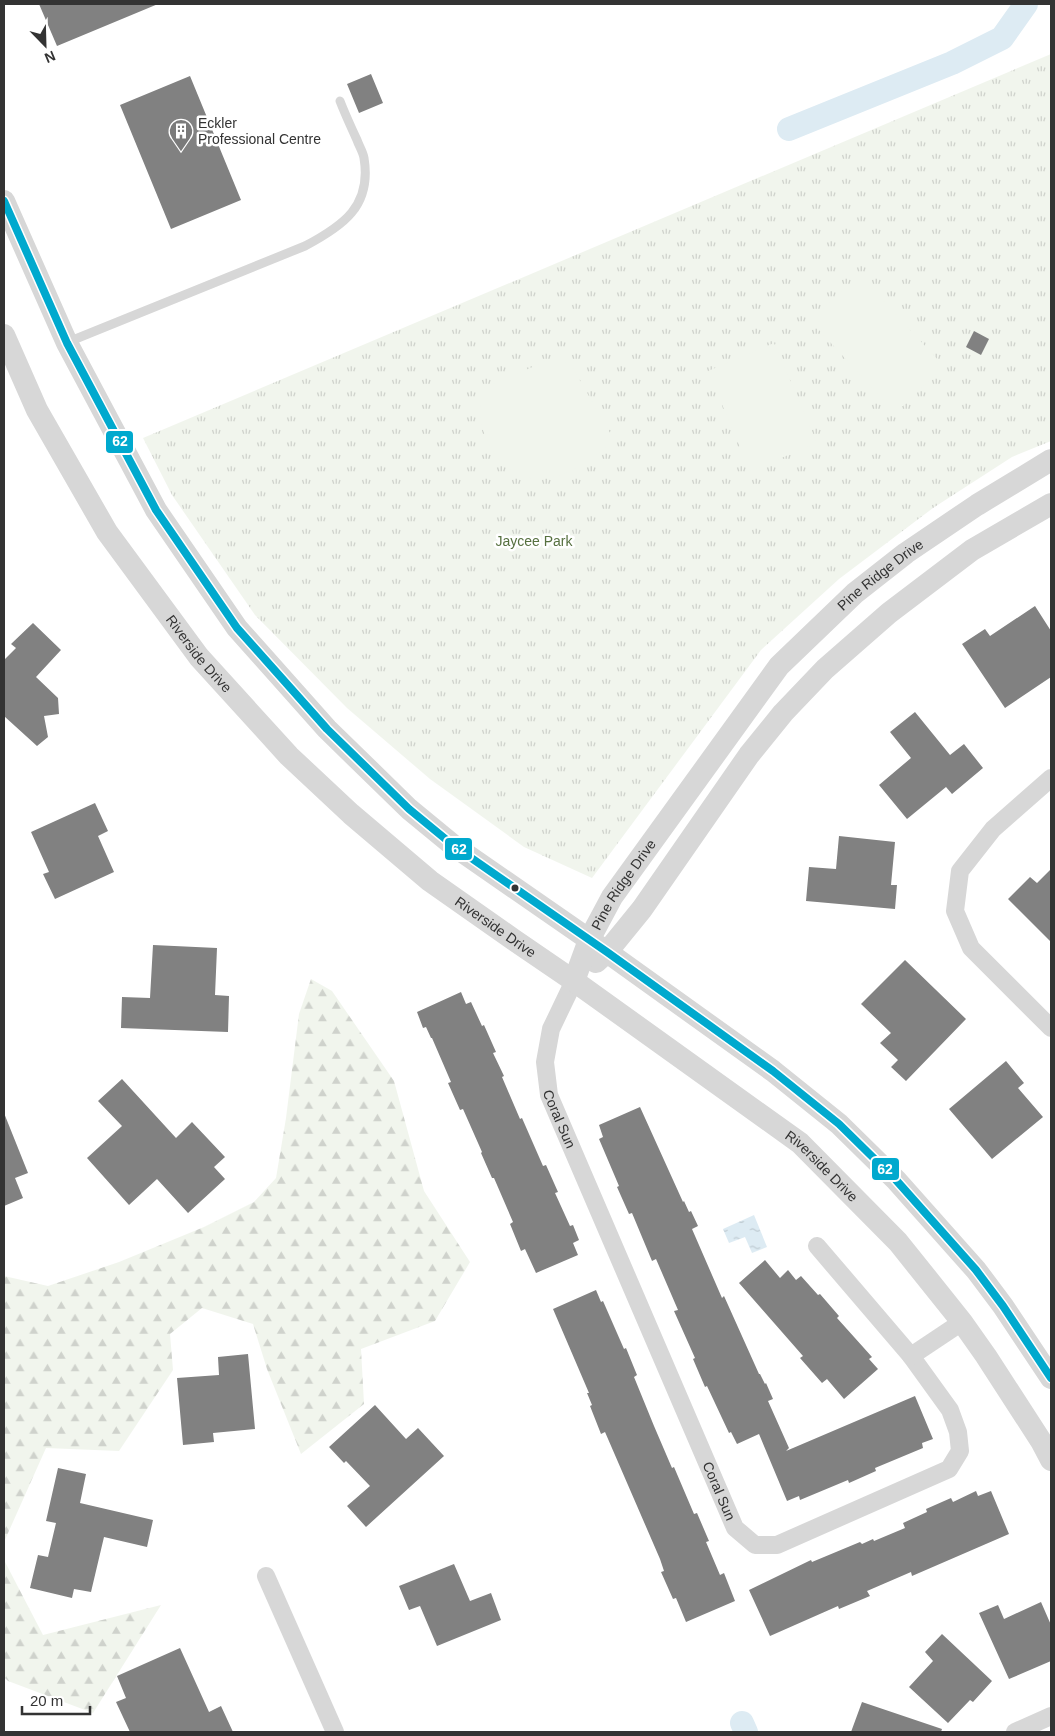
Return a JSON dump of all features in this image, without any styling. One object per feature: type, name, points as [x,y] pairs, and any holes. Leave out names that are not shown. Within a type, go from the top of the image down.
[{"type":"street","points":[[4,201],[68,342],[156,510],[237,628],[327,729],[409,809],[454,846],[773,1071],[839,1124],[896,1180],[976,1270],[1003,1306],[1051,1378]]},
{"type":"street","name":"Riverside Drive","points":[[4,335],[37,410],[107,532],[199,657],[289,756],[352,814],[430,880],[800,1143],[898,1242],[962,1322],[1042,1441],[1051,1460]]},
{"type":"street","name":"Pine Ridge Drive","points":[[598,946],[612,897],[779,666],[855,593],[906,553],[976,505],[1051,460]]},
{"type":"street","name":"Pine Ridge Drive","points":[[574,981],[598,946],[642,909],[749,755],[783,713],[825,669],[889,613],[972,550],[1051,504]]},
{"type":"street","points":[[1051,778],[993,829],[960,871],[955,911],[971,948],[1051,1028]]},
{"type":"street","name":"Coral Sun","points":[[574,981],[552,1029],[545,1062],[549,1095],[735,1528],[755,1545],[777,1545],[949,1469],[960,1451],[958,1432],[950,1410],[911,1356],[817,1246]]},
{"type":"street","points":[[911,1356],[962,1322]]},
{"type":"street","points":[[266,1576],[335,1732]]},
{"type":"street","points":[[1015,1732],[1051,1716]]},
{"type":"lane","points":[[68,342],[305,246],[324,236],[347,219],[358,204],[365,184],[364,156],[340,101]]},
{"type":"green space","name":"Jaycee Park","points":[[1051,54],[1051,441],[1012,457],[933,508],[839,579],[761,650],[592,878],[524,847],[430,779],[347,708],[255,615],[172,495],[143,438]]},
{"type":"green space","points":[[866,282],[938,360],[937,373],[903,406],[889,406],[818,329],[819,313],[849,284]]},
{"type":"green space","points":[[774,343],[817,443],[750,471],[708,371]]},
{"type":"green space","points":[[553,358],[571,365],[613,438],[594,457],[581,465],[549,478],[534,478],[521,475],[508,468],[498,458],[489,444],[481,422],[482,389]]},
{"type":"green space","points":[[311,979],[332,991],[394,1081],[424,1191],[470,1262],[435,1321],[361,1349],[364,1404],[301,1454],[267,1369],[253,1324],[202,1308],[170,1334],[173,1370],[119,1451],[46,1448],[4,1542],[4,1276],[48,1286],[119,1262],[204,1227],[254,1202],[276,1178],[286,1118],[299,1014]]},
{"type":"green space","points":[[4,1560],[43,1635],[161,1605],[93,1713],[8,1681],[4,1677]]},
{"type":"water","points":[[754,1215],[767,1247],[752,1253],[745,1237],[729,1243],[723,1229]]},
{"type":"building","points":[[39,4],[158,4],[57,46]]},
{"type":"building","points":[[371,74],[383,103],[359,113],[347,84]]},
{"type":"building","name":"Eckler Professional Centre","points":[[190,76],[241,200],[171,229],[120,105]]},
{"type":"building","points":[[974,331],[989,339],[981,355],[966,347]]},
{"type":"building","points":[[1035,606],[1051,631],[1051,677],[1005,708],[962,644],[985,629],[990,636]]},
{"type":"building","points":[[33,623],[61,650],[36,677],[58,698],[59,714],[44,716],[48,737],[37,746],[4,716],[4,660],[16,648],[11,644]]},
{"type":"building","points":[[915,712],[950,755],[964,744],[983,768],[952,794],[946,787],[907,819],[879,785],[911,758],[890,732]]},
{"type":"building","points":[[95,803],[108,831],[98,836],[114,872],[55,899],[43,874],[49,872],[31,832]]},
{"type":"building","points":[[839,836],[895,842],[891,885],[897,885],[895,909],[806,901],[809,867],[836,869]]},
{"type":"building","points":[[1051,869],[1051,942],[1008,899],[1030,877],[1037,883]]},
{"type":"building","points":[[153,945],[217,948],[215,995],[229,996],[228,1032],[121,1028],[122,997],[150,998]]},
{"type":"building","points":[[905,960],[966,1019],[906,1081],[891,1067],[898,1060],[880,1043],[891,1033],[861,1004]]},
{"type":"building","points":[[461,992],[466,1004],[471,1002],[482,1026],[484,1025],[496,1052],[493,1053],[504,1076],[502,1077],[520,1119],[522,1118],[543,1166],[546,1165],[558,1192],[555,1193],[570,1226],[573,1225],[579,1240],[573,1243],[578,1255],[536,1273],[525,1249],[521,1251],[510,1224],[513,1222],[494,1178],[492,1178],[463,1109],[460,1110],[448,1083],[451,1082],[432,1038],[426,1027],[423,1028],[417,1012]]},
{"type":"building","points":[[1006,1061],[1024,1083],[1018,1088],[1043,1117],[992,1159],[949,1109]]},
{"type":"building","points":[[122,1079],[176,1138],[192,1122],[225,1157],[214,1167],[225,1179],[188,1213],[157,1179],[129,1205],[87,1158],[122,1126],[98,1101]]},
{"type":"building","points":[[640,1107],[683,1202],[689,1212],[691,1211],[698,1226],[692,1229],[722,1298],[724,1296],[759,1374],[766,1383],[773,1399],[768,1401],[789,1448],[786,1451],[915,1396],[933,1439],[922,1443],[923,1448],[875,1468],[876,1471],[849,1483],[848,1480],[800,1500],[799,1496],[787,1501],[759,1434],[737,1444],[731,1432],[729,1433],[707,1386],[705,1387],[693,1359],[695,1358],[674,1311],[678,1310],[656,1259],[652,1261],[632,1213],[629,1214],[599,1139],[603,1137],[599,1125]]},
{"type":"building","points":[[4,1113],[28,1173],[15,1178],[23,1198],[4,1206]]},
{"type":"building","points":[[765,1260],[780,1278],[788,1270],[796,1280],[801,1276],[818,1295],[820,1294],[839,1316],[837,1318],[872,1357],[869,1359],[878,1369],[844,1399],[827,1379],[822,1383],[800,1358],[803,1356],[739,1283]]},
{"type":"building","points":[[596,1290],[601,1302],[603,1301],[624,1349],[626,1348],[637,1375],[634,1377],[672,1468],[674,1467],[694,1514],[697,1513],[709,1541],[706,1542],[720,1575],[724,1573],[735,1601],[686,1622],[676,1598],[673,1599],[661,1572],[664,1571],[660,1559],[605,1432],[601,1434],[590,1406],[592,1405],[587,1393],[589,1393],[553,1309]]},
{"type":"building","points":[[248,1354],[255,1429],[213,1433],[214,1442],[183,1445],[177,1378],[219,1375],[218,1357]]},
{"type":"building","points":[[375,1405],[406,1439],[418,1428],[444,1456],[366,1527],[347,1506],[370,1486],[346,1461],[344,1463],[329,1447]]},
{"type":"building","points":[[58,1468],[86,1474],[80,1503],[153,1520],[147,1547],[104,1537],[91,1592],[74,1589],[72,1598],[30,1588],[38,1555],[48,1557],[56,1523],[46,1521]]},
{"type":"building","points":[[976,1491],[978,1496],[991,1491],[1009,1534],[912,1576],[911,1572],[867,1591],[870,1596],[839,1609],[838,1606],[770,1636],[749,1590],[811,1560],[812,1562],[860,1542],[862,1544],[873,1539],[874,1541],[905,1528],[903,1523],[927,1512],[926,1509],[951,1498],[953,1502]]},
{"type":"building","points":[[454,1564],[470,1601],[491,1593],[501,1620],[437,1646],[420,1606],[409,1610],[399,1586]]},
{"type":"building","points":[[1041,1602],[1051,1625],[1051,1661],[1009,1679],[979,1613],[998,1605],[1004,1619]]},
{"type":"building","points":[[942,1634],[992,1681],[973,1702],[970,1700],[948,1723],[909,1687],[933,1661],[925,1652]]},
{"type":"building","points":[[180,1648],[209,1712],[221,1706],[233,1732],[130,1732],[116,1702],[126,1698],[117,1676]]},
{"type":"building","points":[[862,1702],[942,1729],[941,1732],[851,1732]]},
{"type":"waterway","points":[[789,129],[952,63],[1002,38],[1026,4]]},
{"type":"waterway","points":[[742,1723],[746,1732]]},
{"type":"transit line","name":"62","points":[[4,201],[67,343],[156,510],[237,628],[327,729],[409,809],[454,846],[607,952],[773,1071],[839,1124],[896,1180],[976,1270],[1003,1306],[1051,1378]]},
{"type":"place","name":"Eckler Professional Centre","points":[[181,152]]}]
